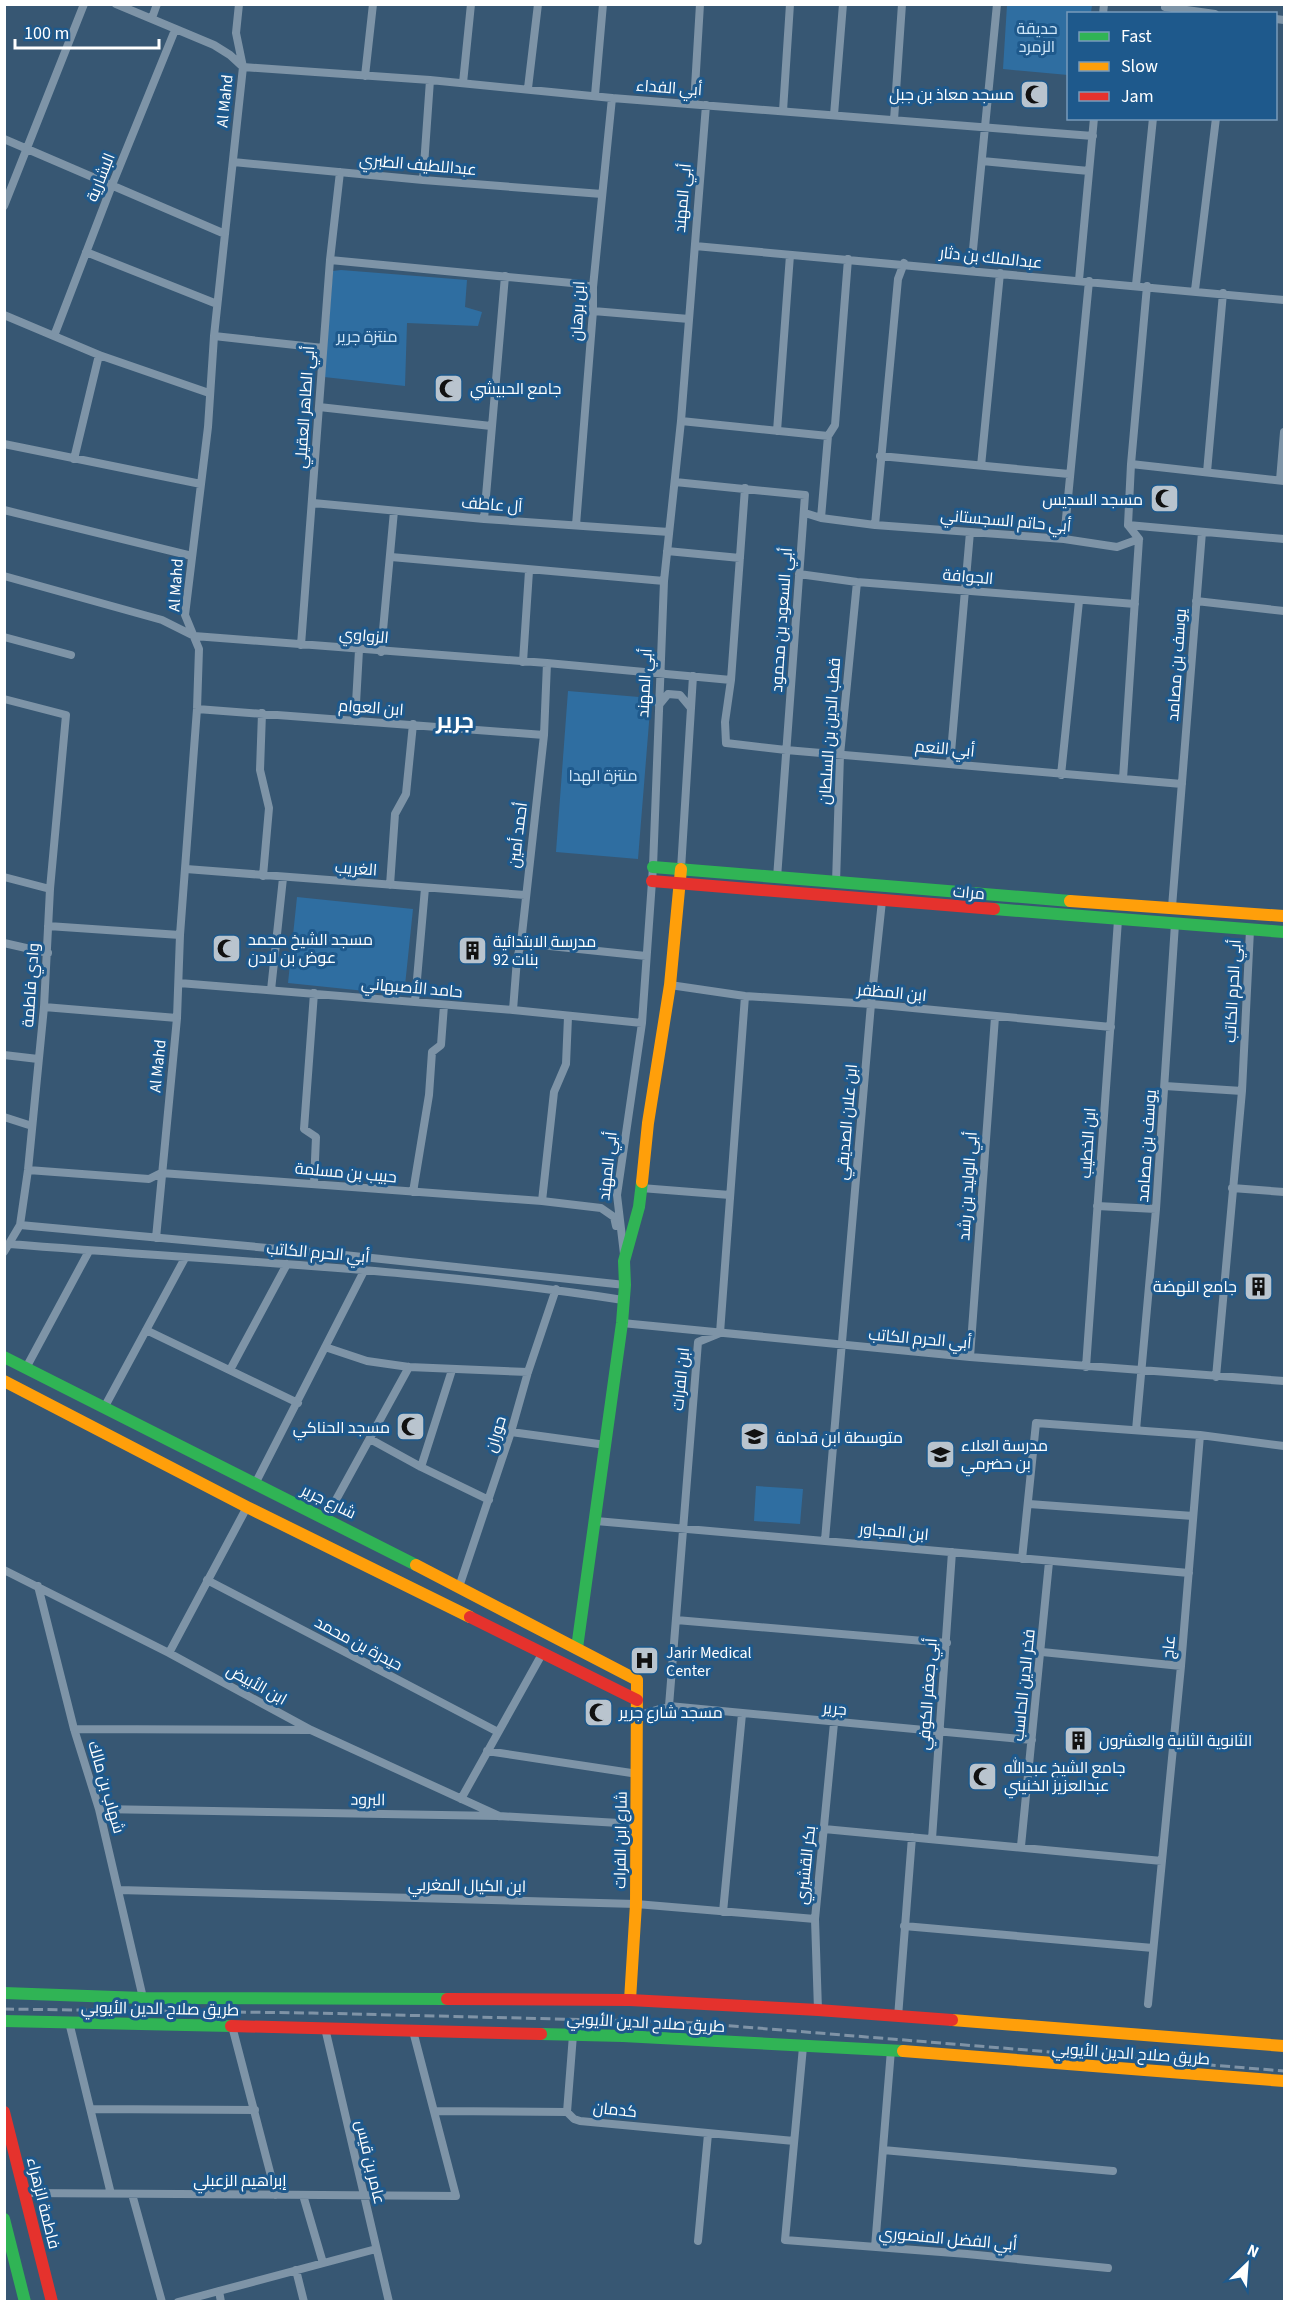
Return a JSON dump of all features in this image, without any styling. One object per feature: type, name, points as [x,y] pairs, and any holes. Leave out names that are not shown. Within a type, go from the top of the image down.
[{"type":"main road","name":"مرات","points":[[653,867],[1113,905],[1284,916]]},
{"type":"main road","name":"أبي المهند","points":[[577,1647],[622,1323],[624,1261],[639,1207],[648,1123],[670,985],[681,869]]},
{"type":"main road","points":[[714,872],[707,875],[706,880],[714,886]]},
{"type":"main road","name":"مرات","points":[[652,881],[882,902],[1284,932]]},
{"type":"main road","name":"شارع جرير","points":[[4,1357],[255,1485],[326,1518],[637,1680]]},
{"type":"main road","points":[[4,1381],[247,1507],[637,1700]]},
{"type":"main road","name":"شارع ابن الفرات","points":[[630,2000],[636,1904],[637,1680]]},
{"type":"main road","name":"طريق صلاح الدين الأيوبي","points":[[4,1993],[143,1998],[630,2000],[818,2010],[1281,2043]]},
{"type":"main road","name":"طريق صلاح الدين الأيوبي","points":[[6,2020],[573,2035],[891,2050],[1284,2081]]},
{"type":"main road","name":"فاطمة الزهراء","points":[[4,2112],[52,2301]]},
{"type":"main road","points":[[4,2219],[25,2301]]},
{"type":"street","points":[[4,206],[84,4]]},
{"type":"street","points":[[116,4],[214,45],[243,67]]},
{"type":"street","points":[[152,18],[157,4]]},
{"type":"street","name":"Al Mahd","points":[[156,1238],[177,1018],[180,935],[197,709],[199,648],[185,615],[208,427],[217,304],[243,67],[237,33],[239,4]]},
{"type":"street","points":[[365,76],[373,4]]},
{"type":"street","points":[[463,83],[471,4]]},
{"type":"street","points":[[528,88],[538,4]]},
{"type":"street","points":[[595,94],[603,4]]},
{"type":"street","points":[[694,104],[700,4]]},
{"type":"street","points":[[783,111],[790,4]]},
{"type":"street","points":[[834,115],[843,4]]},
{"type":"street","points":[[894,120],[902,4]]},
{"type":"street","points":[[971,270],[997,4]]},
{"type":"street","points":[[1165,8],[1198,12]]},
{"type":"street","name":"البشارية","points":[[54,336],[112,185],[176,30]]},
{"type":"street","name":"أبي الفداء","points":[[243,67],[430,80],[595,94],[612,98],[1093,136]]},
{"type":"street","points":[[423,180],[430,80]]},
{"type":"street","name":"ابن برهان","points":[[576,525],[593,286],[612,98]]},
{"type":"street","name":"أبي المهند","points":[[624,1261],[617,1195],[642,1023],[653,867],[664,581],[681,421],[706,105]]},
{"type":"street","points":[[1079,280],[1094,120]]},
{"type":"street","points":[[1136,285],[1153,120]]},
{"type":"street","points":[[1196,290],[1216,120]]},
{"type":"street","points":[[4,139],[225,234]]},
{"type":"street","points":[[982,161],[1089,171]]},
{"type":"street","name":"عبداللطيف الطبري","points":[[233,162],[602,194]]},
{"type":"street","name":"أبي الطاهر العقيلي","points":[[301,645],[330,260],[340,172]]},
{"type":"street","name":"عبدالملك بن دثار","points":[[694,246],[904,263],[1284,300]]},
{"type":"street","points":[[86,252],[217,304]]},
{"type":"street","points":[[777,431],[790,255]]},
{"type":"street","points":[[821,518],[828,436],[835,425],[848,259]]},
{"type":"street","points":[[330,260],[593,286]]},
{"type":"street","points":[[875,525],[898,279],[904,263]]},
{"type":"street","points":[[981,466],[1000,273]]},
{"type":"street","points":[[484,519],[505,276]]},
{"type":"street","points":[[1064,539],[1089,281]]},
{"type":"street","points":[[1123,779],[1139,539],[1128,525],[1131,464],[1147,286]]},
{"type":"street","points":[[1207,472],[1223,293]]},
{"type":"street","points":[[593,311],[688,319]]},
{"type":"street","points":[[4,315],[99,355],[209,393]]},
{"type":"street","points":[[214,336],[323,348]]},
{"type":"street","points":[[74,459],[99,355]]},
{"type":"street","points":[[319,407],[491,426]]},
{"type":"street","points":[[681,421],[828,436]]},
{"type":"street","points":[[1131,464],[1282,481],[1284,432]]},
{"type":"street","points":[[4,444],[201,484]]},
{"type":"street","points":[[880,456],[1069,474]]},
{"type":"street","points":[[675,482],[806,495],[805,513]]},
{"type":"street","points":[[731,680],[745,488]]},
{"type":"street","name":"آل عاطف","points":[[313,503],[394,512],[669,532]]},
{"type":"street","points":[[4,510],[192,556]]},
{"type":"street","points":[[381,652],[394,512]]},
{"type":"street","name":"أبي حاتم السجستاني","points":[[805,513],[821,518],[875,525],[1064,539],[1117,547],[1139,539]]},
{"type":"street","name":"أبي السعود بن محمود","points":[[777,878],[805,513]]},
{"type":"street","points":[[1128,525],[1284,539]]},
{"type":"street","points":[[950,764],[970,532]]},
{"type":"street","name":"يوسف بن مصامد","points":[[1172,907],[1202,532]]},
{"type":"street","points":[[667,551],[740,558]]},
{"type":"street","points":[[391,557],[529,571],[664,581]]},
{"type":"street","points":[[524,662],[529,571]]},
{"type":"street","name":"الجوافة","points":[[799,574],[857,582],[1136,604]]},
{"type":"street","name":"الزواوي","points":[[4,576],[162,620],[194,636],[548,663],[731,680]]},
{"type":"street","name":"قطب الدين بن السلطان","points":[[836,883],[840,755],[857,582]]},
{"type":"street","points":[[1061,775],[1079,601]]},
{"type":"street","points":[[1196,602],[1284,610]]},
{"type":"street","points":[[4,637],[71,655]]},
{"type":"street","points":[[355,721],[359,650]]},
{"type":"street","name":"أحمد أمين","points":[[513,1010],[544,735],[548,663]]},
{"type":"street","name":"أبي المهند","points":[[681,869],[693,676]]},
{"type":"street","name":"أبي النعم","points":[[731,680],[725,722],[726,743],[1061,775],[1182,784]]},
{"type":"street","points":[[659,705],[669,694],[680,695],[690,707]]},
{"type":"street","name":"وادي فاطمة","points":[[4,699],[66,715],[50,889],[45,1007],[28,1170],[20,1226],[7,1248]]},
{"type":"street","name":"ابن العوام","points":[[197,709],[544,735]]},
{"type":"street","points":[[262,713],[260,770],[269,808],[263,876]]},
{"type":"street","points":[[390,885],[395,814],[406,794],[413,724]]},
{"type":"street","name":"الغريب","points":[[186,869],[525,895]]},
{"type":"street","points":[[4,877],[50,889]]},
{"type":"street","points":[[271,990],[283,878]]},
{"type":"street","points":[[415,1002],[424,888]]},
{"type":"street","name":"ابن علان الصديقي","points":[[825,1540],[871,1004],[882,902]]},
{"type":"street","name":"ابن الخطيب","points":[[1086,1367],[1118,921]]},
{"type":"street","name":"يوسف بن مصامد","points":[[1136,1430],[1156,1209],[1175,924]]},
{"type":"street","points":[[48,926],[180,935]]},
{"type":"street","name":"أبي الحرم الكاتب","points":[[1216,1377],[1242,1091],[1250,930]]},
{"type":"street","points":[[4,943],[48,954]]},
{"type":"street","points":[[521,943],[646,956]]},
{"type":"street","name":"حامد الأصبهاني","points":[[179,983],[513,1010],[642,1023]]},
{"type":"street","name":"ابن المظفر","points":[[670,985],[745,996],[871,1004],[1111,1027]]},
{"type":"street","points":[[314,993],[304,1128],[316,1137],[314,1183]]},
{"type":"street","points":[[720,1333],[745,996]]},
{"type":"street","points":[[413,1192],[429,1095],[432,1052],[441,1045],[444,1005]]},
{"type":"street","points":[[45,1007],[177,1018]]},
{"type":"street","points":[[542,1201],[554,1092],[566,1064],[568,1017]]},
{"type":"street","name":"أبي الوليد بن رشد","points":[[970,1357],[995,1017]]},
{"type":"street","points":[[4,1055],[38,1059]]},
{"type":"street","points":[[1165,1086],[1242,1091]]},
{"type":"street","points":[[4,1117],[32,1126]]},
{"type":"street","name":"حبيب بن مسلمة","points":[[28,1170],[149,1179],[161,1173],[314,1183],[542,1201],[601,1208],[614,1217],[624,1261]]},
{"type":"street","points":[[641,1188],[730,1195]]},
{"type":"street","points":[[1232,1188],[1284,1192]]},
{"type":"street","points":[[1097,1206],[1156,1209]]},
{"type":"street","name":"أبي الحرم الكاتب","points":[[20,1226],[344,1255],[625,1285]]},
{"type":"street","name":"أبي الحرم الكاتب","points":[[7,1248],[286,1264],[556,1289],[623,1300]]},
{"type":"street","points":[[26,1368],[89,1251]]},
{"type":"street","points":[[104,1408],[185,1258]]},
{"type":"street","points":[[230,1370],[286,1264]]},
{"type":"street","points":[[255,1485],[364,1271]]},
{"type":"street","name":"حوران","points":[[459,1587],[512,1432],[528,1372],[556,1289]]},
{"type":"street","name":"أبي الحرم الكاتب","points":[[622,1323],[970,1357],[1284,1381]]},
{"type":"street","points":[[146,1330],[298,1403]]},
{"type":"street","name":"ابن الفرات","points":[[669,1706],[698,1342],[720,1333]]},
{"type":"street","points":[[326,1347],[367,1361],[409,1367],[528,1372]]},
{"type":"street","points":[[326,1518],[409,1367]]},
{"type":"street","points":[[421,1467],[452,1370]]},
{"type":"street","points":[[1022,1559],[1036,1423],[1136,1430],[1284,1446]]},
{"type":"street","points":[[512,1432],[606,1445]]},
{"type":"street","name":"عاج","points":[[1148,2004],[1181,1666],[1200,1436]]},
{"type":"street","points":[[370,1439],[489,1500]]},
{"type":"street","points":[[1029,1504],[1193,1516]]},
{"type":"street","points":[[169,1653],[247,1507]]},
{"type":"street","name":"ابن المجاور","points":[[596,1521],[1189,1574]]},
{"type":"street","name":"أبي جعفر الكوفي","points":[[932,1839],[952,1552]]},
{"type":"street","name":"فخر الدين الحاسب","points":[[1021,1846],[1042,1652],[1049,1562]]},
{"type":"street","name":"ابن الأبيض","points":[[4,1570],[169,1653],[311,1730],[499,1816]]},
{"type":"street","name":"حيدرة بن محمد","points":[[207,1580],[498,1732]]},
{"type":"street","name":"شهاب بن مالك","points":[[38,1586],[74,1729],[99,1809],[143,1998]]},
{"type":"street","points":[[676,1620],[946,1643]]},
{"type":"street","points":[[1042,1652],[1181,1666]]},
{"type":"street","points":[[461,1799],[542,1654]]},
{"type":"street","name":"جرير","points":[[637,1716],[669,1706],[1032,1740]]},
{"type":"street","points":[[723,1912],[741,1714]]},
{"type":"street","name":"بكر القشيري","points":[[818,2010],[814,1919],[834,1723]]},
{"type":"street","points":[[74,1729],[311,1730]]},
{"type":"street","points":[[487,1751],[638,1774]]},
{"type":"street","name":"البرود","points":[[99,1809],[499,1816],[636,1824]]},
{"type":"street","points":[[824,1828],[1021,1846],[1162,1862]]},
{"type":"street","points":[[898,2017],[912,1837]]},
{"type":"street","name":"ابن الكيال المغربي","points":[[119,1890],[636,1904],[814,1919]]},
{"type":"street","points":[[904,1926],[1152,1948]]},
{"type":"street","points":[[69,2022],[111,2194]]},
{"type":"street","points":[[232,2026],[276,2195]]},
{"type":"street","name":"عامر بن قيس","points":[[325,2028],[389,2301]]},
{"type":"street","points":[[413,2031],[435,2111]]},
{"type":"street","points":[[567,2112],[573,2035]]},
{"type":"street","points":[[794,2141],[803,2047]]},
{"type":"street","points":[[875,2247],[891,2050]]},
{"type":"street","points":[[91,2109],[255,2110]]},
{"type":"street","name":"إبراهيم الزعبلي","points":[[24,2193],[456,2196],[435,2111]]},
{"type":"street","name":"كدمان","points":[[435,2111],[567,2112],[580,2121],[794,2141]]},
{"type":"street","points":[[698,2241],[708,2134]]},
{"type":"street","name":"أبي الفضل المنصوري","points":[[794,2141],[785,2240],[1108,2268]]},
{"type":"street","points":[[883,2150],[1113,2171]]},
{"type":"street","points":[[132,2194],[162,2301]]},
{"type":"street","points":[[303,2195],[323,2263]]},
{"type":"street","points":[[178,2301],[376,2248]]},
{"type":"street","points":[[296,2270],[304,2301]]},
{"type":"street","points":[[219,2291],[221,2301]]},
{"type":"green space","name":"حديقة الزمرد","points":[[1007,5],[1092,5],[1091,12],[1067,12],[1067,75],[1003,69]]},
{"type":"green space","name":"منتزة جرير","points":[[333,271],[467,280],[465,307],[482,312],[478,326],[407,323],[405,386],[324,377]]},
{"type":"green space","name":"منتزة الهدا","points":[[568,691],[651,698],[638,859],[556,852]]},
{"type":"green space","points":[[297,897],[413,909],[404,995],[288,983]]},
{"type":"green space","points":[[756,1486],[803,1489],[800,1524],[754,1521]]},
{"type":"railway","points":[[4,2009],[312,2013],[683,2022],[1284,2071]]},
{"type":"traffic: fast","points":[[653,867],[1070,901]]},
{"type":"traffic: fast","points":[[994,909],[1284,932]]},
{"type":"traffic: fast","points":[[577,1648],[622,1323],[624,1261],[639,1207],[642,1182]]},
{"type":"traffic: fast","points":[[4,1357],[416,1565]]},
{"type":"traffic: fast","points":[[4,1993],[143,1998],[447,1999]]},
{"type":"traffic: fast","points":[[4,2021],[231,2026]]},
{"type":"traffic: fast","points":[[541,2034],[623,2036],[903,2051]]},
{"type":"traffic: fast","points":[[4,2219],[25,2302]]},
{"type":"traffic: slow","points":[[642,1182],[648,1123],[670,985],[681,869]]},
{"type":"traffic: slow","points":[[1070,901],[1284,916]]},
{"type":"traffic: slow","points":[[4,1381],[247,1507],[470,1617]]},
{"type":"traffic: slow","points":[[416,1565],[637,1680],[636,1904],[630,2000]]},
{"type":"traffic: slow","points":[[952,2020],[1284,2046]]},
{"type":"traffic: slow","points":[[903,2051],[1284,2081]]},
{"type":"traffic: jam","points":[[652,881],[994,909]]},
{"type":"traffic: jam","points":[[470,1617],[637,1700]]},
{"type":"traffic: jam","points":[[447,1999],[630,2000],[952,2020]]},
{"type":"traffic: jam","points":[[231,2026],[541,2034]]},
{"type":"traffic: jam","points":[[4,2112],[52,2302]]},
{"type":"place","name":"مسجد معاذ بن جبل","points":[[1035,94]]},
{"type":"place","name":"جامع الحبيشي","points":[[449,388]]},
{"type":"place","name":"مسجد السديس","points":[[1164,499]]},
{"type":"place","name":"مسجد الشيخ محمد عوض بن لادن","points":[[227,948]]},
{"type":"place","name":"مدرسة الابتدائية 92 بنات","points":[[472,950]]},
{"type":"place","name":"جامع النهضة","points":[[1258,1286]]},
{"type":"place","name":"مسجد الحناكي","points":[[411,1427]]},
{"type":"place","name":"متوسطة ابن قدامة","points":[[755,1437]]},
{"type":"place","name":"مدرسة العلاء بن حضرمي","points":[[940,1454]]},
{"type":"place","name":"Jarir Medical Center","points":[[645,1661]]},
{"type":"place","name":"مسجد شارع جرير","points":[[598,1712]]},
{"type":"place","name":"الثانوية الثانية والعشرون","points":[[1078,1740]]},
{"type":"place","name":"جامع الشيخ عبدالله عبدالعزيز الخنيني","points":[[983,1776]]},
{"type":"district","name":"جرير","points":[[455,720]]}]
